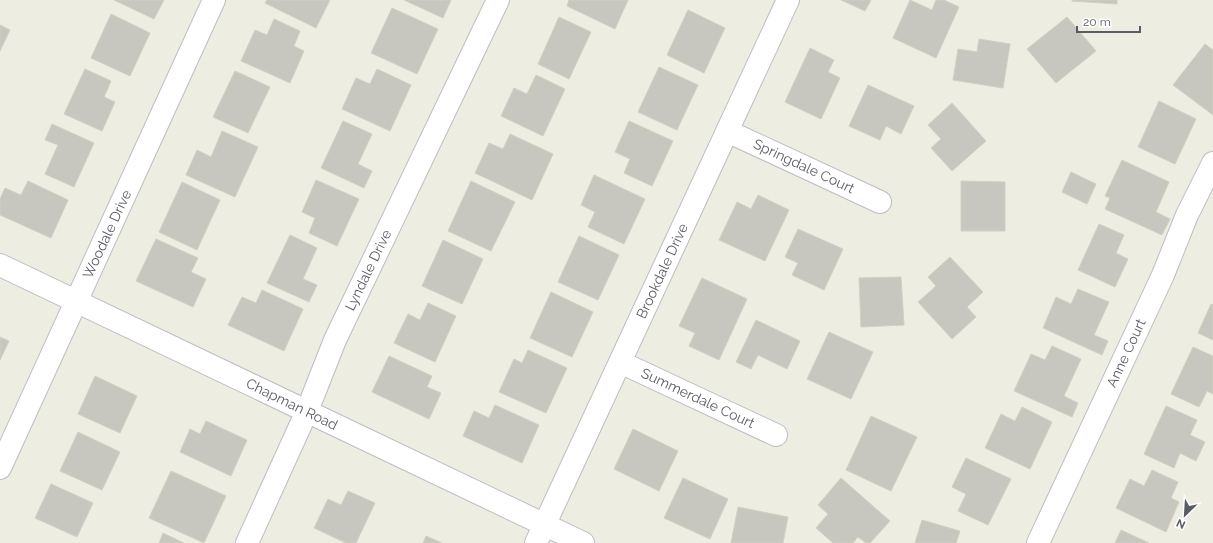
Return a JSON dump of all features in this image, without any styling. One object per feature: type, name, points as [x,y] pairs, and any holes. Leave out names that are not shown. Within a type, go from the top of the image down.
[{"type":"street","name":"Woodale Drive","points":[[0,468],[214,0]]},
{"type":"street","name":"Lyndale Drive","points":[[247,543],[307,411],[335,340],[498,0]]},
{"type":"street","name":"Brookdale Drive","points":[[540,534],[727,131],[782,2]]},
{"type":"street","name":"Springdale Court","points":[[727,131],[880,202]]},
{"type":"street","name":"Anne Court","points":[[1038,543],[1163,275],[1187,215],[1213,163]]},
{"type":"street","name":"Chapman Road","points":[[0,265],[307,411],[540,534],[583,543]]},
{"type":"street","name":"Summerdale Court","points":[[620,362],[776,435]]},
{"type":"building","points":[[114,0],[164,0],[154,19]]},
{"type":"building","points":[[267,0],[330,0],[316,28],[265,3]]},
{"type":"building","points":[[404,0],[451,0],[443,18]]},
{"type":"building","points":[[569,0],[628,0],[615,29],[567,6]]},
{"type":"building","points":[[841,0],[871,0],[865,11]]},
{"type":"building","points":[[910,0],[932,10],[936,0],[944,0],[959,7],[936,58],[893,38]]},
{"type":"building","points":[[1117,0],[1117,4],[1072,1]]},
{"type":"building","points":[[392,8],[438,29],[417,74],[371,53]]},
{"type":"building","points":[[688,10],[725,28],[704,73],[667,55]]},
{"type":"building","points":[[111,14],[150,33],[130,76],[91,58]]},
{"type":"building","points":[[559,17],[591,32],[569,79],[538,64]]},
{"type":"building","points":[[1067,17],[1096,51],[1056,83],[1027,49]]},
{"type":"building","points":[[274,19],[300,31],[294,46],[304,51],[290,83],[241,61],[255,30],[267,35]]},
{"type":"building","points":[[0,25],[10,30],[0,51]]},
{"type":"building","points":[[979,39],[1010,44],[1003,88],[953,80],[958,49],[977,52]]},
{"type":"building","points":[[1205,44],[1213,50],[1213,115],[1173,85]]},
{"type":"building","points":[[810,48],[834,60],[828,72],[840,78],[821,119],[785,102]]},
{"type":"building","points":[[659,67],[698,85],[677,130],[638,112]]},
{"type":"building","points":[[85,69],[111,81],[104,97],[115,102],[102,131],[64,114]]},
{"type":"building","points":[[377,69],[411,85],[390,131],[342,109],[356,78],[370,84]]},
{"type":"building","points":[[235,71],[270,87],[248,133],[213,117]]},
{"type":"building","points":[[536,75],[565,89],[543,136],[501,116],[514,88],[527,94]]},
{"type":"building","points":[[868,85],[914,106],[901,134],[886,126],[880,140],[849,126]]},
{"type":"building","points":[[1159,101],[1196,119],[1175,164],[1138,147]]},
{"type":"building","points":[[952,103],[986,141],[952,171],[931,148],[941,139],[928,125]]},
{"type":"building","points":[[343,121],[372,134],[358,164],[372,171],[364,188],[321,168]]},
{"type":"building","points":[[629,121],[673,141],[652,186],[624,173],[630,159],[615,152]]},
{"type":"building","points":[[52,124],[94,143],[74,187],[45,174],[58,145],[45,140]]},
{"type":"building","points":[[222,131],[258,147],[235,197],[186,175],[197,150],[211,157]]},
{"type":"building","points":[[510,134],[553,154],[532,200],[475,173],[489,143],[503,149]]},
{"type":"building","points":[[1122,160],[1169,182],[1156,212],[1170,219],[1162,235],[1105,209],[1110,198],[1105,196]]},
{"type":"building","points":[[1071,172],[1096,184],[1087,204],[1062,192]]},
{"type":"building","points":[[594,175],[645,199],[624,244],[588,227],[595,212],[581,205]]},
{"type":"building","points":[[316,180],[359,199],[337,246],[309,233],[315,218],[302,212]]},
{"type":"building","points":[[28,181],[68,200],[51,238],[0,215],[0,199],[5,188],[21,195]]},
{"type":"building","points":[[471,181],[515,202],[491,251],[448,231]]},
{"type":"building","points":[[961,181],[1005,182],[1005,231],[961,231]]},
{"type":"building","points":[[182,182],[220,200],[197,250],[159,232]]},
{"type":"building","points":[[758,195],[789,210],[765,261],[719,240],[737,202],[751,209]]},
{"type":"building","points":[[1099,224],[1124,235],[1116,253],[1128,259],[1115,287],[1078,270]]},
{"type":"building","points":[[798,229],[843,249],[824,290],[792,275],[798,263],[785,257]]},
{"type":"building","points":[[290,235],[317,248],[303,279],[317,285],[309,302],[267,283]]},
{"type":"building","points":[[579,236],[619,255],[598,300],[558,282]]},
{"type":"building","points":[[156,239],[198,258],[191,272],[206,279],[193,307],[136,281]]},
{"type":"building","points":[[443,240],[483,259],[462,304],[422,286]]},
{"type":"building","points":[[950,257],[983,292],[967,307],[976,317],[952,339],[918,302],[936,286],[928,277]]},
{"type":"building","points":[[901,277],[904,325],[861,327],[859,278]]},
{"type":"building","points":[[702,278],[747,299],[719,360],[689,346],[695,333],[679,326]]},
{"type":"building","points":[[1078,289],[1109,302],[1094,335],[1108,341],[1102,355],[1043,328],[1056,297],[1071,304]]},
{"type":"building","points":[[262,290],[303,309],[284,351],[228,325],[242,297],[256,303]]},
{"type":"building","points":[[551,292],[593,312],[572,357],[530,338]]},
{"type":"building","points":[[428,303],[456,316],[435,362],[394,343],[408,314],[420,320]]},
{"type":"building","points":[[1211,304],[1213,305],[1213,340],[1198,333]]},
{"type":"building","points":[[756,320],[800,341],[787,369],[758,355],[751,369],[736,362]]},
{"type":"building","points":[[829,332],[873,352],[851,399],[807,379]]},
{"type":"building","points":[[0,337],[9,341],[0,360]]},
{"type":"building","points":[[1052,346],[1081,359],[1064,396],[1078,403],[1072,417],[1014,391],[1031,354],[1045,360]]},
{"type":"building","points":[[1193,347],[1213,356],[1213,394],[1207,391],[1199,407],[1171,394]]},
{"type":"building","points":[[528,350],[567,368],[546,413],[499,392],[514,359],[522,363]]},
{"type":"building","points":[[389,356],[432,376],[427,387],[441,393],[429,419],[372,392]]},
{"type":"building","points":[[95,376],[137,396],[120,433],[78,414]]},
{"type":"building","points":[[495,405],[539,425],[522,463],[463,436],[474,411],[489,418]]},
{"type":"building","points":[[1166,406],[1197,420],[1190,435],[1205,442],[1196,461],[1180,453],[1174,468],[1144,454]]},
{"type":"building","points":[[1022,407],[1052,422],[1030,469],[985,448],[1001,414],[1015,421]]},
{"type":"building","points":[[871,416],[917,437],[891,491],[846,470]]},
{"type":"building","points":[[206,421],[247,440],[231,476],[180,452],[190,429],[200,434]]},
{"type":"building","points":[[633,429],[678,451],[659,491],[614,469]]},
{"type":"building","points":[[78,432],[120,452],[102,490],[60,471]]},
{"type":"building","points":[[966,458],[1011,479],[988,525],[958,511],[966,494],[952,487]]},
{"type":"building","points":[[1152,470],[1178,482],[1171,498],[1179,502],[1166,532],[1116,508],[1130,479],[1144,486]]},
{"type":"building","points":[[171,471],[226,496],[204,543],[149,518]]},
{"type":"building","points":[[683,478],[728,499],[710,539],[664,518]]},
{"type":"building","points":[[841,478],[890,521],[870,543],[866,543],[858,537],[853,543],[833,543],[816,528],[828,514],[818,505]]},
{"type":"building","points":[[51,484],[93,503],[77,537],[35,518]]},
{"type":"building","points":[[348,491],[375,503],[356,543],[346,543],[314,528],[328,499],[341,505]]},
{"type":"building","points":[[738,507],[788,517],[783,543],[731,543]]},
{"type":"building","points":[[922,520],[960,531],[956,543],[915,543]]},
{"type":"building","points":[[1121,530],[1149,543],[1115,543]]},
{"type":"building","points":[[163,533],[184,543],[159,543]]},
{"type":"building","points":[[426,536],[442,543],[423,543]]}]
